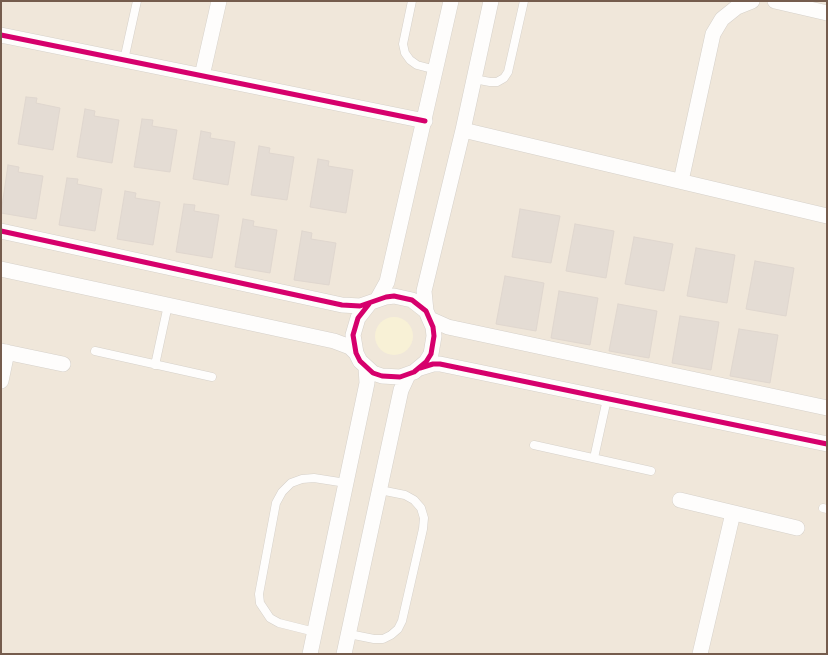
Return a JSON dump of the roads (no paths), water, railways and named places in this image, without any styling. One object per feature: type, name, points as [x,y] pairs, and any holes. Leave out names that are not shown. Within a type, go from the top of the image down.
[{"type":"street","points":[[202,76],[219,1]]},
{"type":"street","points":[[356,353],[353,335],[354,326],[362,310],[381,294],[387,282],[425,121],[451,1]]},
{"type":"street","points":[[344,654],[401,390],[414,372],[431,354],[434,345],[433,327],[428,315],[424,291],[463,130],[491,1]]},
{"type":"street","points":[[681,181],[713,34],[722,19],[736,7],[752,1]]},
{"type":"street","points":[[775,1],[827,12]]},
{"type":"street","points":[[1,35],[425,121]]},
{"type":"street","points":[[463,130],[827,216]]},
{"type":"street","points":[[1,231],[342,305],[360,306],[390,296],[403,297],[412,300],[428,315],[448,327],[827,408]]},
{"type":"street","points":[[1,269],[334,341],[350,347],[366,367],[382,376],[391,378],[414,372],[433,364],[440,364],[827,444]]},
{"type":"street","points":[[1,381],[4,351],[63,364]]},
{"type":"street","points":[[310,654],[367,383],[366,367]]},
{"type":"street","points":[[680,500],[798,528]]},
{"type":"street","points":[[700,654],[733,513]]},
{"type":"lane","points":[[124,60],[137,1]]},
{"type":"lane","points":[[412,1],[403,44],[405,53],[410,60],[417,65],[436,70]]},
{"type":"lane","points":[[474,79],[497,82],[504,78],[508,72],[524,1]]},
{"type":"lane","points":[[155,365],[168,305]]},
{"type":"lane","points":[[95,351],[212,377]]},
{"type":"lane","points":[[594,458],[607,399]]},
{"type":"lane","points":[[534,445],[651,471]]},
{"type":"lane","points":[[315,632],[278,623],[267,615],[260,603],[259,594],[276,503],[282,492],[291,483],[302,479],[314,478],[346,483]]},
{"type":"lane","points":[[348,634],[374,639],[383,639],[398,629],[402,621],[423,529],[424,518],[421,508],[414,500],[405,495],[380,490]]}]
